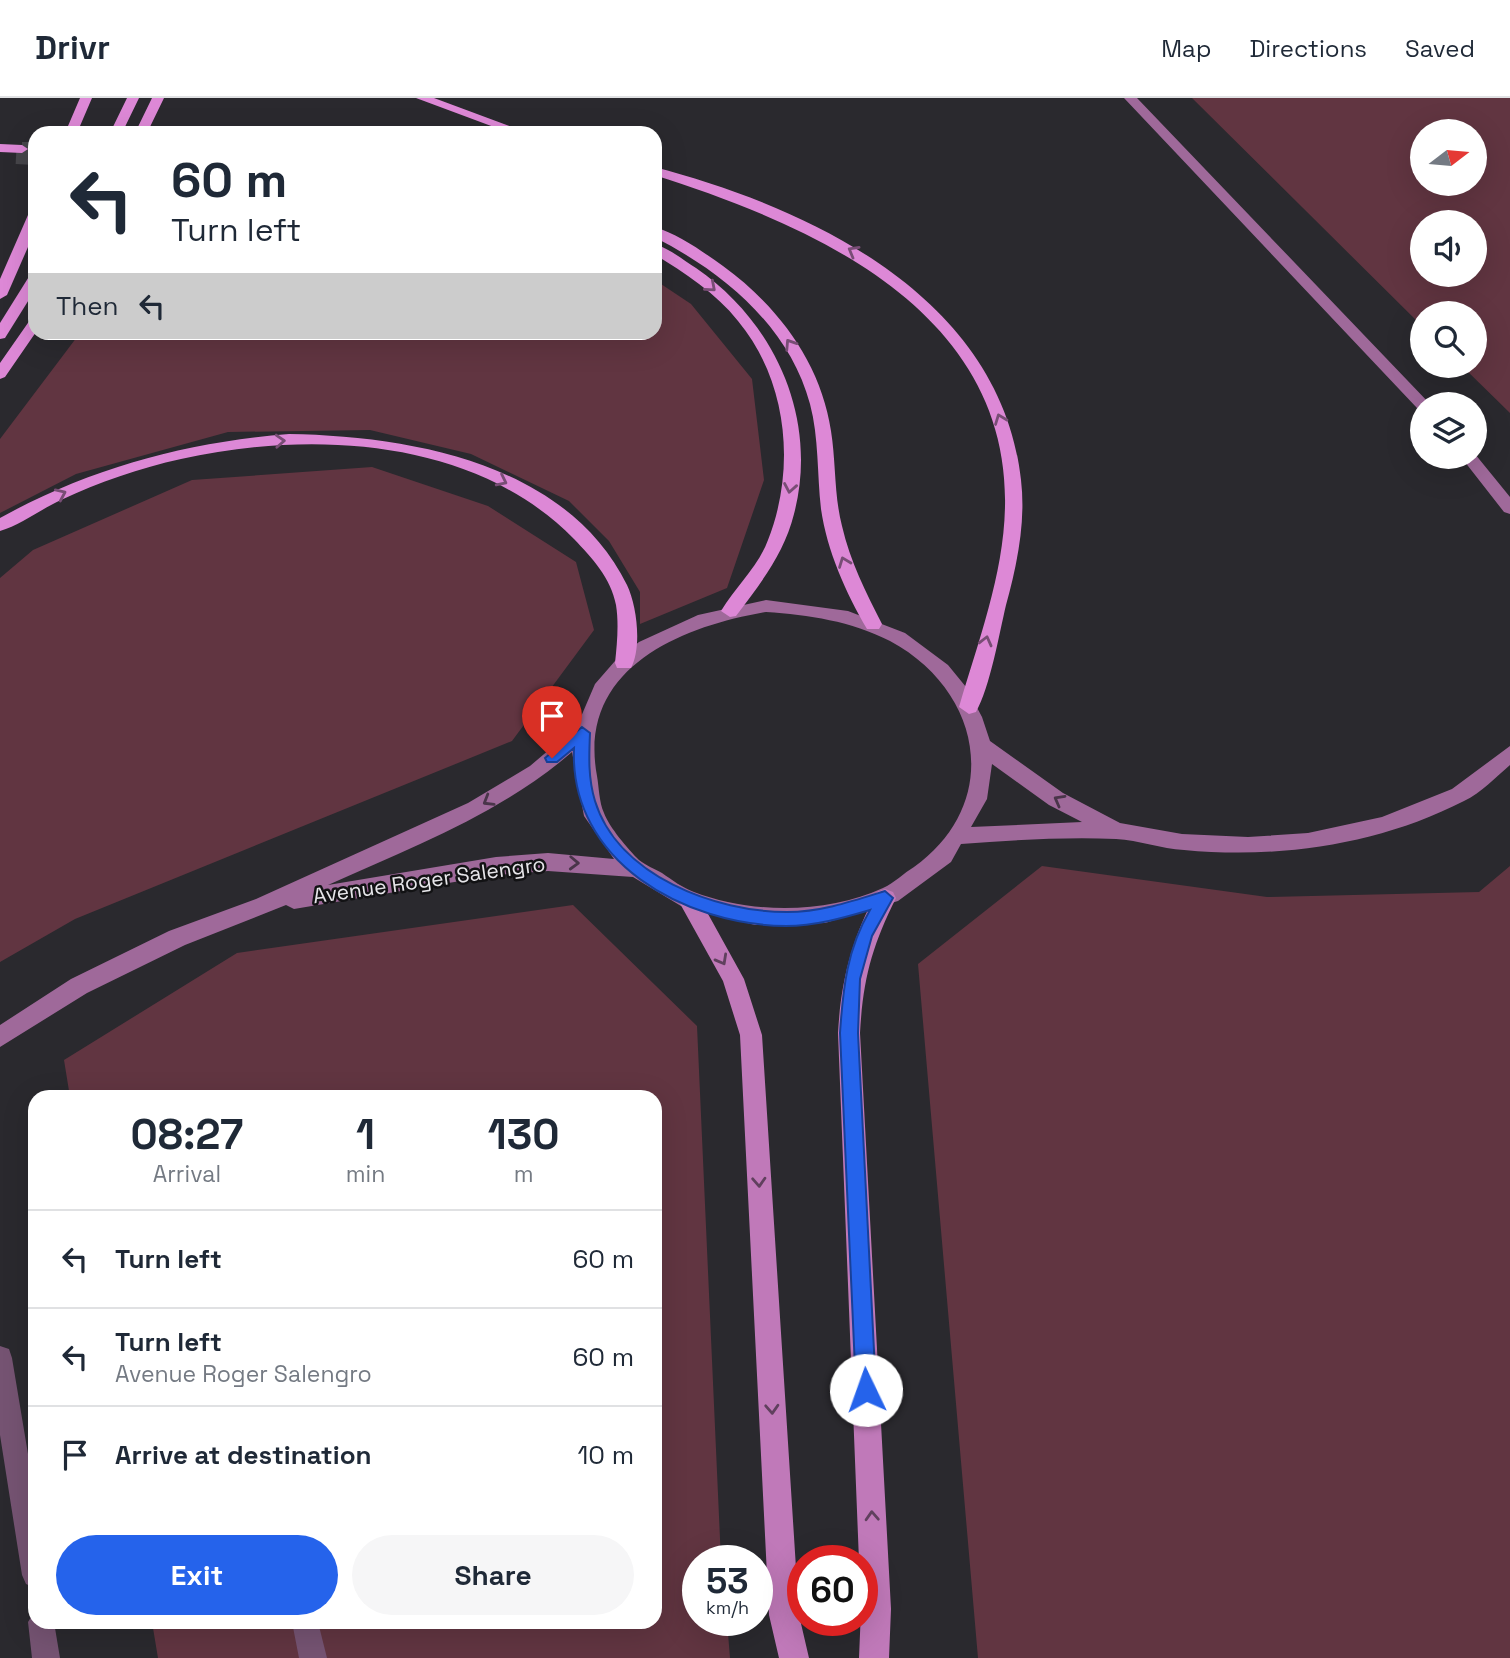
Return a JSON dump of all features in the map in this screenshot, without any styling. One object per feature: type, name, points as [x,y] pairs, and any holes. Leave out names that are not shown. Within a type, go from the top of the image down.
[{"type":"highway","points":[[74,126],[86,98]]},
{"type":"highway","points":[[119,126],[133,98]]},
{"type":"highway","points":[[144,126],[158,98]]},
{"type":"highway","points":[[422,98],[502,126]]},
{"type":"highway","points":[[0,148],[19,153],[0,157]]},
{"type":"highway","points":[[662,174],[759,205],[820,232],[872,262],[915,295],[978,371],[1002,423],[1013,480],[1013,517],[1012,542],[969,707]]},
{"type":"highway","points":[[0,295],[28,231]]},
{"type":"highway","points":[[662,235],[699,256],[750,295],[776,322],[796,354],[813,388],[822,429],[830,509],[838,544],[873,624]]},
{"type":"highway","points":[[662,253],[706,282],[752,328],[785,391],[792,431],[793,468],[788,502],[778,539],[761,571],[730,611]]},
{"type":"highway","points":[[0,335],[28,289]]},
{"type":"highway","points":[[0,374],[28,333]]},
{"type":"highway","points":[[0,525],[24,510],[94,479],[165,458],[245,443],[317,439],[380,444],[444,457],[534,496],[580,531],[611,570],[625,605],[624,663]]},
{"type":"main road","points":[[1129,98],[1411,392]]},
{"type":"main road","points":[[1479,469],[1510,508]]},
{"type":"main road","points":[[766,606],[802,607],[873,624],[913,645],[938,666],[969,707],[982,746],[980,792],[973,814],[960,836],[941,860],[916,881],[885,898],[838,913],[787,919],[737,915],[689,900],[636,869],[607,838],[588,803],[581,767],[582,733],[598,695],[624,663],[654,640],[678,628],[730,611],[766,606]]},
{"type":"main road","name":"Avenue Roger Salengro","points":[[0,1037],[79,986],[177,938],[264,905],[475,809],[537,771],[582,733]]},
{"type":"main road","points":[[982,746],[1056,799],[1120,831]]},
{"type":"main road","points":[[960,836],[1056,829],[1120,831],[1182,842],[1248,845],[1308,841],[1384,825],[1459,795],[1510,754]]},
{"type":"main road","name":"Avenue Roger Salengro","points":[[264,905],[496,866],[548,862],[636,869]]},
{"type":"main road","points":[[874,1658],[876,1609],[849,1033],[852,979],[864,935],[885,898]]},
{"type":"main road","points":[[689,900],[733,979],[751,1035],[783,1615],[794,1658]]},
{"type":"lane","points":[[0,1358],[28,1532]]},
{"type":"lane","points":[[42,1629],[46,1658]]},
{"type":"lane","points":[[307,1629],[313,1658]]},
{"type":"shaded area","points":[[1192,98],[1510,98],[1510,413],[1474,378],[1487,378],[1487,301],[1410,301],[1410,314]]},
{"type":"shaded area","points":[[662,285],[691,304],[752,379],[764,480],[727,588],[640,624],[640,592],[609,541],[569,501],[471,454],[370,430],[228,432],[76,474],[0,513],[0,439],[75,340],[662,340]]},
{"type":"shaded area","points":[[372,467],[488,506],[576,562],[594,630],[512,741],[75,919],[0,962],[0,578],[33,550],[192,480]]},
{"type":"shaded area","points":[[1042,866],[1267,897],[1479,892],[1510,866],[1510,1658],[978,1658],[918,964]]},
{"type":"shaded area","points":[[573,905],[697,1026],[720,1545],[682,1545],[682,1636],[728,1636],[730,1658],[158,1658],[153,1629],[662,1629],[662,1090],[69,1090],[64,1060],[237,953]]},
{"type":"tunnel","points":[[22,149],[28,149]]},
{"type":"tunnel","points":[[16,157],[28,158]]},
{"type":"route","points":[[552,758],[582,733],[581,767],[588,803],[607,838],[636,869],[689,900],[737,915],[787,919],[838,913],[885,898],[864,935],[852,979],[849,1033],[866,1390]]}]
